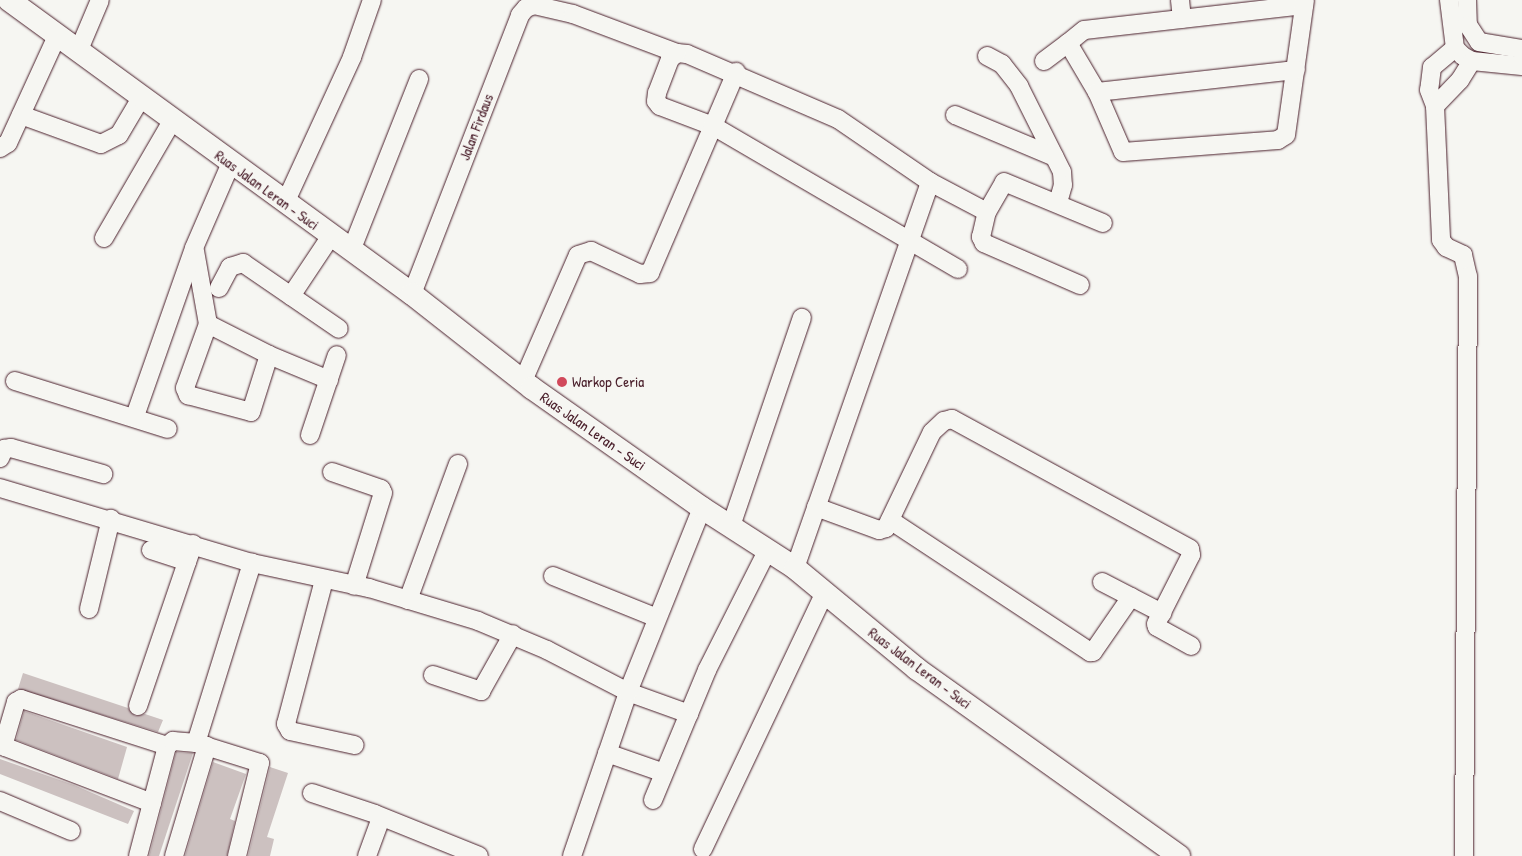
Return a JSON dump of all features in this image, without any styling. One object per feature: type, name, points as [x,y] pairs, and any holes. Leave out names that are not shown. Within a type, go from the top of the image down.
[{"type":"main road","name":"Ruas Jalan Leran - Suci","points":[[9,0],[172,121],[412,294],[523,381],[702,508],[795,568],[824,594],[917,669],[1179,856]]},
{"type":"street","points":[[78,52],[100,0]]},
{"type":"street","points":[[285,203],[352,56],[372,0]]},
{"type":"street","points":[[1180,0],[1182,19]]},
{"type":"street","points":[[1449,0],[1455,48],[1472,61],[1522,66]]},
{"type":"street","points":[[1467,0],[1468,24],[1479,42],[1522,48]]},
{"type":"street","points":[[1044,61],[1084,30],[1304,2],[1286,135],[1278,140],[1123,152],[1096,92],[1068,43]]},
{"type":"street","name":"Jalan Firdaus","points":[[412,294],[520,15],[529,6],[534,5],[574,7],[677,53],[736,72],[838,119],[930,182],[987,212]]},
{"type":"street","points":[[0,148],[8,143],[57,36]]},
{"type":"street","points":[[1455,48],[1442,56],[1432,67],[1429,90],[1435,106],[1441,240],[1446,247],[1463,256],[1468,276],[1464,856]]},
{"type":"street","points":[[677,53],[670,59],[661,80],[656,101],[660,106],[713,126],[958,269]]},
{"type":"street","points":[[986,56],[1002,64],[1019,86],[1055,157],[1062,172],[1064,185],[1058,203]]},
{"type":"street","points":[[1435,106],[1460,80],[1472,61]]},
{"type":"street","points":[[1096,92],[1296,70]]},
{"type":"street","points":[[523,381],[578,255],[591,250],[640,274],[650,273],[736,72]]},
{"type":"street","points":[[351,251],[419,79]]},
{"type":"street","points":[[21,115],[101,144],[119,135],[141,98]]},
{"type":"street","points":[[955,115],[1055,157]]},
{"type":"street","points":[[104,238],[172,121]]},
{"type":"street","points":[[135,416],[194,248],[231,164]]},
{"type":"street","points":[[795,568],[908,240],[930,182]]},
{"type":"street","points":[[1080,285],[984,243],[981,237],[987,212],[1000,185],[1004,182],[1103,222]]},
{"type":"street","points":[[291,296],[331,236]]},
{"type":"street","points":[[194,248],[208,324],[185,388],[188,395],[251,412],[269,355]]},
{"type":"street","points":[[219,288],[230,267],[243,263],[339,329]]},
{"type":"street","points":[[183,281],[201,287]]},
{"type":"street","points":[[731,526],[802,318]]},
{"type":"street","points":[[208,324],[269,355],[329,380]]},
{"type":"street","points":[[310,435],[337,355]]},
{"type":"street","points":[[15,381],[135,416],[168,429]]},
{"type":"street","points":[[816,507],[879,530],[886,528],[932,432],[944,421],[952,419],[1190,549],[1190,555],[1157,627],[1191,646]]},
{"type":"street","points":[[0,458],[4,449],[11,448],[103,474]]},
{"type":"street","points":[[408,600],[458,464]]},
{"type":"street","points":[[332,472],[381,489],[383,493],[354,586]]},
{"type":"street","points":[[0,488],[111,519],[252,563],[408,600],[513,634],[628,692],[689,714]]},
{"type":"street","points":[[572,856],[628,692],[702,508]]},
{"type":"street","points":[[90,609],[111,519]]},
{"type":"street","points":[[890,520],[1090,652],[1131,597]]},
{"type":"street","points":[[138,706],[193,544]]},
{"type":"street","points":[[150,550],[187,562]]},
{"type":"street","points":[[653,800],[707,670],[767,551]]},
{"type":"street","points":[[174,856],[201,745],[252,563]]},
{"type":"street","points":[[553,576],[657,618]]},
{"type":"street","points":[[324,580],[286,724],[290,731],[354,745]]},
{"type":"street","points":[[1102,582],[1162,614]]},
{"type":"street","points":[[703,849],[824,594]]},
{"type":"street","points":[[433,675],[481,691],[513,634]]},
{"type":"street","points":[[152,803],[5,747],[4,743],[16,702],[21,699],[167,746]]},
{"type":"street","points":[[138,856],[167,746],[173,741],[201,745],[260,763],[237,856]]},
{"type":"street","points":[[607,753],[664,773]]},
{"type":"street","points":[[312,793],[479,856]]},
{"type":"street","points":[[0,801],[71,831]]},
{"type":"street","points":[[367,856],[381,818]]},
{"type":"building","points":[[23,673],[128,708],[135,716],[145,714],[163,720],[158,732],[18,689]]},
{"type":"building","points":[[24,711],[127,747],[118,779],[16,740]]},
{"type":"building","points":[[176,752],[193,753],[159,856],[149,856]]},
{"type":"building","points":[[0,759],[74,785],[134,811],[128,824],[0,774]]},
{"type":"building","points":[[213,762],[246,774],[230,819],[235,821],[227,856],[185,856]]},
{"type":"building","points":[[270,767],[288,773],[267,837],[274,839],[270,856],[248,856]]},
{"type":"place","name":"Warkop Ceria","points":[[562,382]]}]
